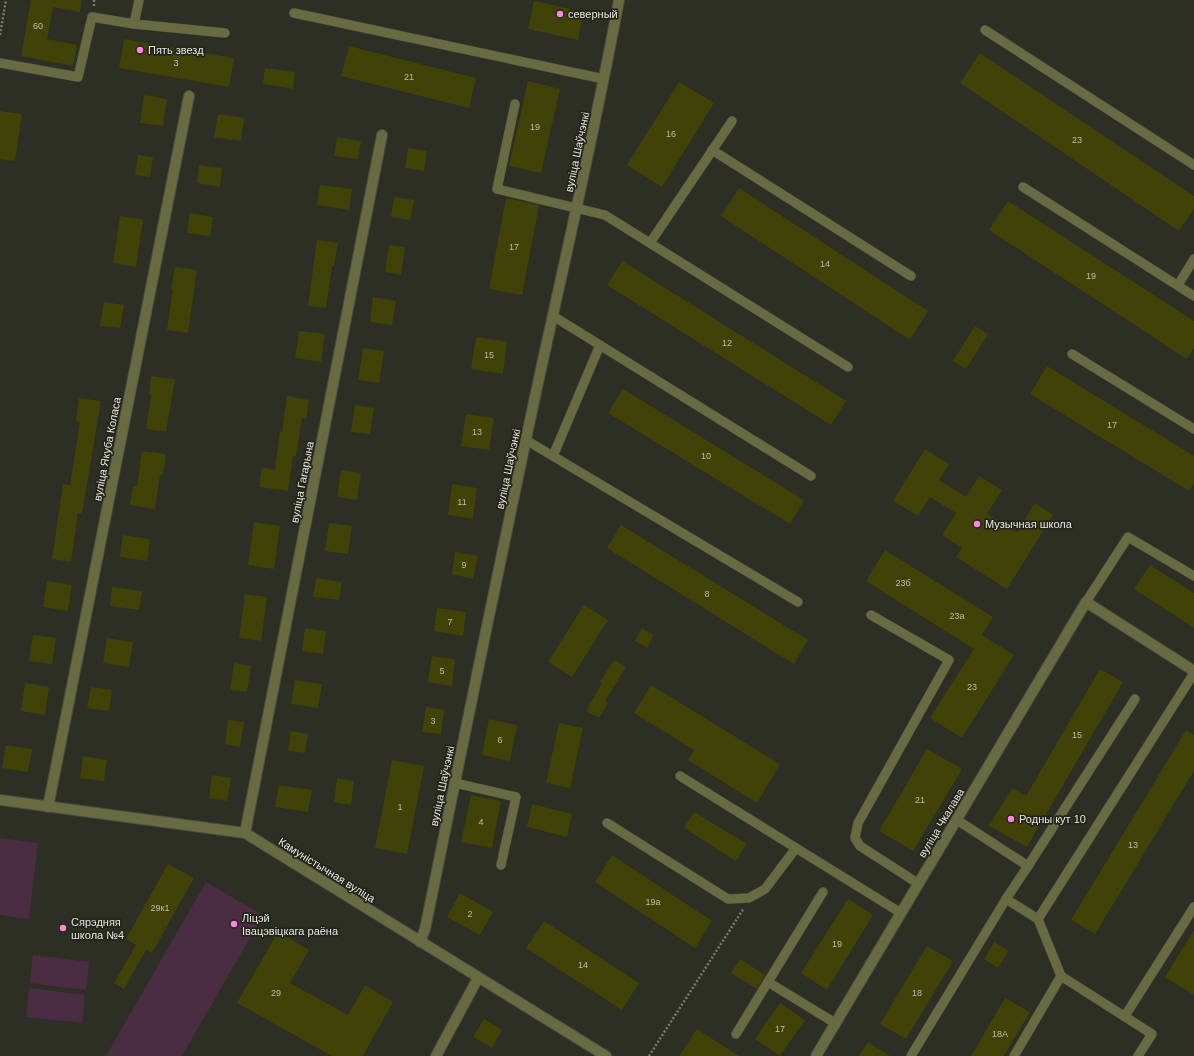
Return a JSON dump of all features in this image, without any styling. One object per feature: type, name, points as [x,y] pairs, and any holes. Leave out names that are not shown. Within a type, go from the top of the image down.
[{"type":"street","name":"вуліца Шаўчэнкі","points":[[420,942],[425,929],[526,440],[577,209],[619,0]]},
{"type":"street","name":"вуліца Якуба Коласа","points":[[48,807],[189,96]]},
{"type":"street","name":"вуліца Гагарына","points":[[245,834],[382,135]]},
{"type":"street","points":[[1086,602],[1194,672]]},
{"type":"street","name":"вуліца Чкалава","points":[[816,1056],[1086,602]]},
{"type":"street","name":"Камуністычная вуліца","points":[[0,800],[245,834],[606,1056]]},
{"type":"street","points":[[436,1056],[478,978]]},
{"type":"lane","points":[[134,24],[139,0]]},
{"type":"lane","points":[[294,13],[604,79]]},
{"type":"lane","points":[[0,63],[78,77],[92,17],[134,24],[226,33]]},
{"type":"lane","points":[[985,30],[1194,165]]},
{"type":"lane","points":[[516,104],[497,189],[605,215],[848,367]]},
{"type":"lane","points":[[650,243],[732,121]]},
{"type":"lane","points":[[712,150],[911,276]]},
{"type":"lane","points":[[1023,187],[1194,296]]},
{"type":"lane","points":[[1178,285],[1194,259]]},
{"type":"lane","points":[[553,316],[811,476]]},
{"type":"lane","points":[[553,456],[600,345]]},
{"type":"lane","points":[[1072,354],[1194,429]]},
{"type":"lane","points":[[526,440],[798,602]]},
{"type":"lane","points":[[1086,602],[1128,536],[1194,576]]},
{"type":"lane","points":[[871,615],[950,660],[858,823],[855,838],[860,846],[919,884]]},
{"type":"lane","points":[[1038,919],[1194,672]]},
{"type":"lane","points":[[911,1056],[1006,899],[1135,699]]},
{"type":"lane","points":[[680,776],[901,914]]},
{"type":"lane","points":[[455,783],[516,797],[501,865]]},
{"type":"lane","points":[[957,820],[1028,866]]},
{"type":"lane","points":[[607,823],[728,899],[749,898],[765,889],[796,848]]},
{"type":"lane","points":[[736,1034],[823,892]]},
{"type":"lane","points":[[1006,899],[1038,919],[1061,976],[1152,1034],[1138,1056]]},
{"type":"lane","points":[[1125,1016],[1194,906]]},
{"type":"lane","points":[[1014,1056],[1061,976]]},
{"type":"lane","points":[[768,982],[835,1023]]},
{"type":"path","points":[[0,35],[6,0]]},
{"type":"path","points":[[649,1056],[742,914],[749,898]]},
{"type":"shaded area","points":[[0,838],[38,843],[29,919],[0,915]]},
{"type":"shaded area","points":[[206,882],[263,915],[182,1056],[106,1056]]},
{"type":"shaded area","points":[[33,955],[89,962],[86,990],[30,983]]},
{"type":"shaded area","points":[[29,988],[85,995],[82,1023],[26,1017]]},
{"type":"building","points":[[31,0],[82,0],[80,12],[53,7],[47,39],[77,45],[73,66],[21,56]]},
{"type":"building","points":[[534,1],[584,12],[578,40],[528,29]]},
{"type":"building","points":[[124,39],[234,58],[229,87],[119,68]]},
{"type":"building","points":[[349,46],[476,78],[469,108],[341,76]]},
{"type":"building","points":[[980,53],[1194,196],[1194,209],[1179,231],[960,83]]},
{"type":"building","points":[[265,68],[295,72],[293,89],[263,84]]},
{"type":"building","points":[[528,81],[560,89],[541,173],[509,166]]},
{"type":"building","points":[[679,82],[714,103],[662,187],[627,165]]},
{"type":"building","points":[[144,95],[167,99],[163,126],[140,123]]},
{"type":"building","points":[[0,111],[22,114],[15,161],[0,159]]},
{"type":"building","points":[[218,114],[244,118],[241,141],[214,137]]},
{"type":"building","points":[[337,137],[361,141],[358,159],[334,156]]},
{"type":"building","points":[[408,148],[427,151],[424,171],[405,168]]},
{"type":"building","points":[[138,155],[153,157],[150,177],[135,175]]},
{"type":"building","points":[[199,165],[222,168],[220,187],[197,183]]},
{"type":"building","points":[[320,185],[352,189],[349,210],[317,205]]},
{"type":"building","points":[[739,188],[928,311],[910,340],[721,216]]},
{"type":"building","points":[[394,197],[414,200],[410,220],[391,217]]},
{"type":"building","points":[[506,198],[539,205],[522,295],[489,289]]},
{"type":"building","points":[[1008,201],[1194,321],[1194,348],[1187,359],[989,230]]},
{"type":"building","points":[[190,213],[213,217],[210,236],[187,233]]},
{"type":"building","points":[[120,216],[143,219],[136,267],[113,263]]},
{"type":"building","points":[[317,240],[338,243],[334,266],[332,266],[326,308],[308,306]]},
{"type":"building","points":[[389,245],[405,247],[401,275],[385,272]]},
{"type":"building","points":[[622,261],[846,401],[831,425],[607,285]]},
{"type":"building","points":[[175,267],[197,270],[188,333],[167,330]]},
{"type":"building","points":[[373,297],[396,301],[392,325],[370,322]]},
{"type":"building","points":[[104,302],[124,305],[120,328],[100,326]]},
{"type":"building","points":[[975,326],[988,334],[966,369],[953,361]]},
{"type":"building","points":[[299,331],[325,334],[321,362],[295,358]]},
{"type":"building","points":[[476,337],[507,342],[503,374],[471,369]]},
{"type":"building","points":[[363,348],[384,351],[379,383],[358,380]]},
{"type":"building","points":[[1047,366],[1194,456],[1194,483],[1189,491],[1030,394]]},
{"type":"building","points":[[151,376],[175,379],[166,432],[146,429],[151,395],[149,394]]},
{"type":"building","points":[[623,389],[804,500],[790,524],[608,413]]},
{"type":"building","points":[[287,396],[309,400],[306,419],[302,418],[296,456],[293,456],[288,491],[259,487],[262,468],[275,470],[280,431],[282,432]]},
{"type":"building","points":[[79,398],[101,401],[82,514],[78,513],[71,562],[52,559],[63,484],[70,485],[80,422],[76,421]]},
{"type":"building","points":[[355,405],[374,408],[370,434],[351,432]]},
{"type":"building","points":[[466,414],[494,418],[489,450],[461,446]]},
{"type":"building","name":"Музычная школа","points":[[925,449],[949,464],[939,480],[966,497],[979,476],[1002,490],[987,514],[1017,532],[1035,503],[1053,515],[1007,589],[956,557],[962,548],[942,535],[956,513],[930,497],[918,516],[893,501]]},
{"type":"building","points":[[142,451],[166,454],[163,475],[160,475],[155,509],[130,505],[133,486],[137,486]]},
{"type":"building","points":[[341,470],[361,473],[357,500],[337,497]]},
{"type":"building","points":[[452,484],[477,488],[473,519],[448,515]]},
{"type":"building","points":[[254,522],[280,526],[274,569],[248,565]]},
{"type":"building","points":[[329,523],[352,526],[348,554],[325,551]]},
{"type":"building","points":[[621,525],[808,640],[794,664],[607,548]]},
{"type":"building","points":[[123,535],[150,539],[147,561],[120,557]]},
{"type":"building","points":[[885,550],[993,617],[982,635],[1014,655],[962,738],[930,718],[974,649],[866,581]]},
{"type":"building","points":[[455,552],[478,556],[473,579],[452,574]]},
{"type":"building","points":[[1150,565],[1194,593],[1194,628],[1134,589]]},
{"type":"building","points":[[316,578],[342,582],[339,600],[313,597]]},
{"type":"building","points":[[47,581],[72,585],[68,611],[43,607]]},
{"type":"building","points":[[112,587],[142,591],[139,610],[110,606]]},
{"type":"building","points":[[245,594],[267,597],[261,641],[239,638]]},
{"type":"building","points":[[584,605],[608,620],[572,677],[548,662]]},
{"type":"building","points":[[437,608],[466,612],[463,636],[434,631]]},
{"type":"building","points":[[305,628],[326,631],[323,654],[302,651]]},
{"type":"building","points":[[642,628],[654,635],[647,648],[635,641]]},
{"type":"building","points":[[33,635],[56,638],[52,664],[29,661]]},
{"type":"building","points":[[107,638],[133,642],[129,667],[103,663]]},
{"type":"building","points":[[432,656],[455,659],[452,686],[428,682]]},
{"type":"building","points":[[614,660],[626,667],[605,701],[608,703],[599,718],[586,711],[602,683],[600,682]]},
{"type":"building","points":[[234,663],[251,666],[247,692],[230,690]]},
{"type":"building","points":[[1100,669],[1123,682],[1027,847],[989,826],[1012,788],[1026,796]]},
{"type":"building","points":[[295,680],[322,684],[318,708],[291,704]]},
{"type":"building","points":[[25,683],[49,687],[45,715],[21,711]]},
{"type":"building","points":[[651,685],[780,764],[757,803],[688,760],[694,750],[634,713]]},
{"type":"building","points":[[91,687],[112,690],[109,711],[87,708]]},
{"type":"building","points":[[426,707],[444,710],[441,734],[422,732]]},
{"type":"building","points":[[489,719],[517,725],[510,761],[482,755]]},
{"type":"building","points":[[228,720],[244,722],[240,747],[225,744]]},
{"type":"building","points":[[559,723],[583,728],[570,788],[546,783]]},
{"type":"building","points":[[1186,730],[1194,735],[1194,771],[1095,934],[1071,920]]},
{"type":"building","points":[[291,731],[308,734],[305,753],[288,751]]},
{"type":"building","points":[[6,745],[32,749],[28,772],[2,768]]},
{"type":"building","points":[[927,749],[962,769],[913,851],[879,831]]},
{"type":"building","points":[[83,756],[107,760],[104,781],[80,778]]},
{"type":"building","points":[[392,760],[424,766],[407,854],[375,848]]},
{"type":"building","points":[[212,775],[231,778],[227,801],[209,798]]},
{"type":"building","points":[[337,778],[354,781],[351,805],[334,802]]},
{"type":"building","points":[[279,785],[312,790],[308,812],[275,807]]},
{"type":"building","points":[[471,795],[501,801],[492,848],[461,842]]},
{"type":"building","points":[[532,804],[572,814],[567,837],[527,827]]},
{"type":"building","points":[[694,812],[747,844],[736,861],[684,828]]},
{"type":"building","points":[[612,855],[712,921],[695,948],[595,882]]},
{"type":"building","points":[[168,864],[194,878],[152,953],[146,950],[124,989],[114,983],[136,945],[126,939]]},
{"type":"building","points":[[460,893],[493,912],[480,935],[447,917]]},
{"type":"building","points":[[848,899],[873,915],[827,990],[801,973]]},
{"type":"building","points":[[544,921],[639,983],[622,1010],[526,948]]},
{"type":"building","points":[[1194,930],[1194,995],[1165,977]]},
{"type":"building","points":[[278,932],[309,950],[290,983],[348,1015],[365,985],[393,1002],[363,1056],[332,1056],[237,1003]]},
{"type":"building","points":[[994,942],[1009,951],[998,968],[984,959]]},
{"type":"building","points":[[927,946],[953,961],[906,1039],[880,1024]]},
{"type":"building","points":[[740,959],[765,975],[757,989],[731,973]]},
{"type":"building","points":[[1005,998],[1030,1012],[1004,1056],[971,1056]]},
{"type":"building","points":[[780,1003],[805,1020],[780,1056],[755,1039]]},
{"type":"building","points":[[484,1019],[502,1030],[492,1048],[473,1037]]},
{"type":"building","points":[[697,1029],[739,1056],[679,1056]]},
{"type":"building","points":[[868,1042],[874,1046],[890,1056],[859,1056]]},
{"type":"place","name":"северный","points":[[560,14]]},
{"type":"place","name":"Пять звезд","points":[[140,50]]},
{"type":"place","name":"Музычная школа","points":[[977,524]]},
{"type":"place","name":"Родны кут 10","points":[[1011,819]]},
{"type":"place","name":"Ліцэй Івацэвіцкага раёна","points":[[234,924]]},
{"type":"place","name":"Сярэдняя школа №4","points":[[63,928]]}]
